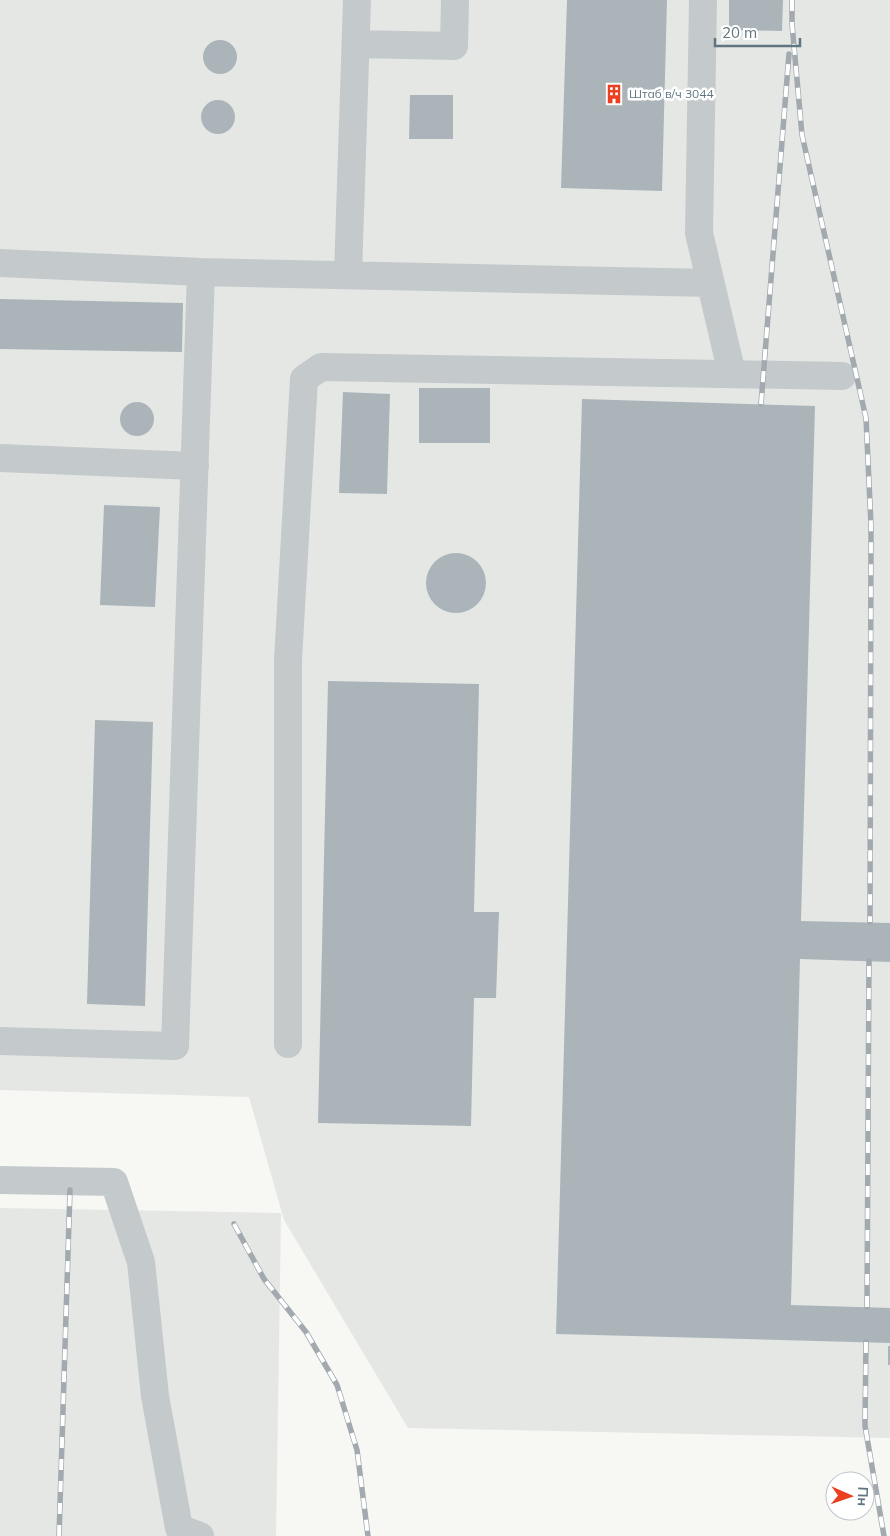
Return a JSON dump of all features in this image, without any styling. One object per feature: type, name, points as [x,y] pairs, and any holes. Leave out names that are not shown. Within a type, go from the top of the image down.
[{"type":"lane","points":[[348,275],[357,0]]},
{"type":"lane","points":[[356,44],[454,46],[455,0]]},
{"type":"lane","points":[[703,0],[699,232],[732,374]]},
{"type":"lane","points":[[0,263],[201,272],[710,283]]},
{"type":"lane","points":[[0,1041],[175,1046],[201,272]]},
{"type":"lane","points":[[288,1044],[288,660],[304,379],[321,366],[842,376]]},
{"type":"lane","points":[[0,458],[194,466]]},
{"type":"lane","points":[[0,1180],[114,1182],[141,1262],[155,1396],[179,1528],[200,1536]]},
{"type":"shaded area","points":[[0,0],[890,0],[890,1438],[408,1428],[284,1220],[249,1097],[0,1090]]},
{"type":"shaded area","points":[[0,1208],[281,1213],[276,1536],[0,1536]]},
{"type":"building","name":"Штаб в/ч 3044","points":[[567,0],[667,0],[662,191],[561,188]]},
{"type":"building","points":[[729,0],[783,0],[782,31],[729,30]]},
{"type":"building","points":[[220,40],[232,45],[237,57],[232,69],[220,74],[208,69],[203,57],[208,45]]},
{"type":"building","points":[[410,95],[453,95],[453,139],[409,139]]},
{"type":"building","points":[[218,100],[230,105],[235,117],[230,129],[218,134],[206,129],[201,117],[206,105]]},
{"type":"building","points":[[0,299],[183,303],[182,352],[0,349]]},
{"type":"building","points":[[419,388],[490,388],[490,443],[419,443]]},
{"type":"building","points":[[343,392],[390,394],[387,494],[339,493]]},
{"type":"building","points":[[582,399],[815,406],[801,921],[890,923],[890,962],[800,959],[791,1305],[890,1308],[890,1343],[556,1334]]},
{"type":"building","points":[[137,402],[149,407],[154,419],[149,431],[137,436],[125,431],[120,419],[125,407]]},
{"type":"building","points":[[104,505],[160,507],[155,607],[100,605]]},
{"type":"building","points":[[456,553],[472,558],[477,562],[481,567],[486,583],[481,599],[477,604],[472,608],[456,613],[440,608],[435,604],[431,599],[426,583],[431,567],[435,562],[440,558]]},
{"type":"building","points":[[328,681],[479,684],[474,912],[499,912],[496,998],[474,998],[471,1126],[318,1123]]},
{"type":"building","points":[[95,720],[153,722],[145,1006],[87,1004]]},
{"type":"building","points":[[888,1346],[890,1346],[890,1365],[888,1365]]},
{"type":"railway","points":[[792,0],[792,24],[802,135],[866,418],[871,525],[870,922]]},
{"type":"railway","points":[[761,404],[789,54]]},
{"type":"railway","points":[[867,1307],[869,961]]},
{"type":"railway","points":[[59,1536],[70,1190]]},
{"type":"railway","points":[[234,1224],[264,1279],[306,1332],[337,1385],[357,1450],[368,1536]]},
{"type":"railway","points":[[866,1342],[865,1426],[884,1536]]},
{"type":"place","name":"Штаб в/ч 3044","points":[[614,94]]}]
